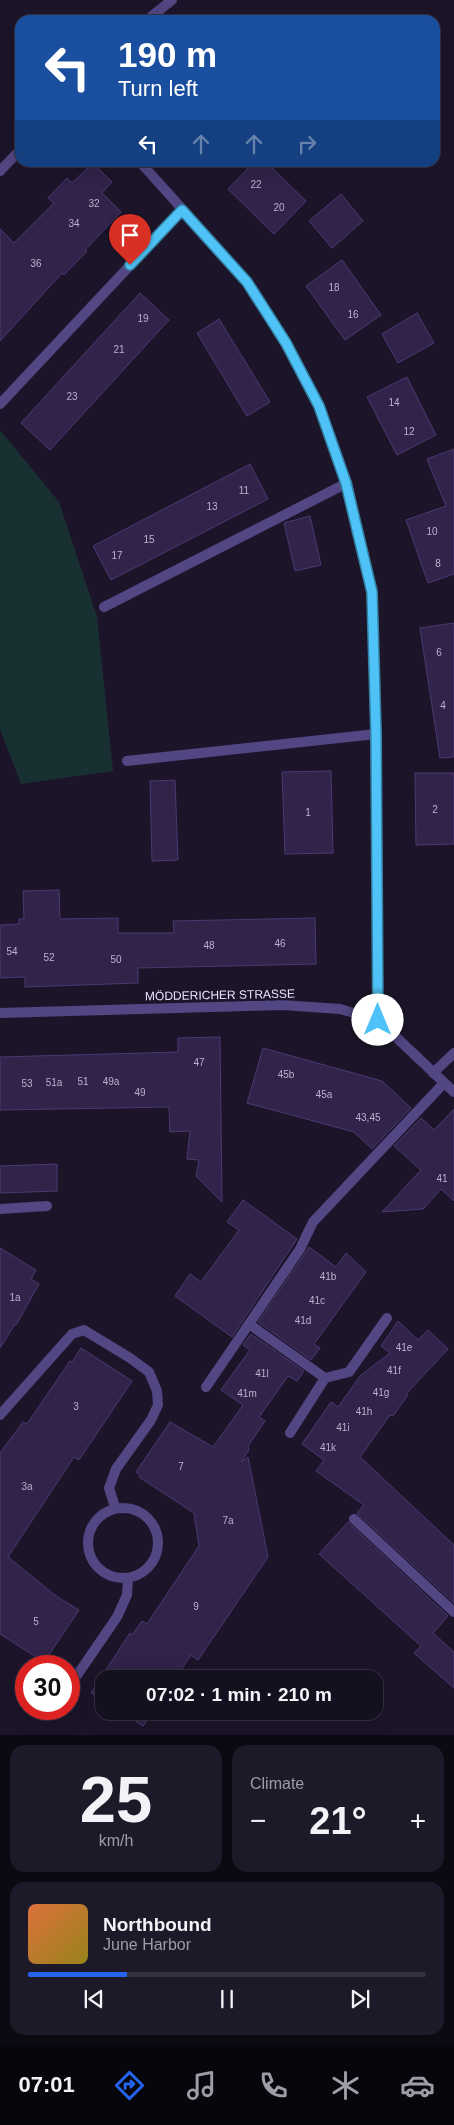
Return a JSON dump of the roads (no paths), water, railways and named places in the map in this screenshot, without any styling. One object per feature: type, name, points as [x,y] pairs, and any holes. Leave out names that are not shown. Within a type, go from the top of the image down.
[{"type":"street","points":[[153,15],[172,0]]},
{"type":"street","points":[[0,171],[15,155]]},
{"type":"street","points":[[144,167],[247,282],[286,343],[319,406],[346,483],[372,592],[376,734],[378,1020]]},
{"type":"street","points":[[0,404],[182,210]]},
{"type":"street","points":[[104,607],[346,483]]},
{"type":"street","points":[[127,761],[376,734]]},
{"type":"street","name":"MÖDDERICHER STRASSE","points":[[0,1013],[283,1005],[340,1010],[378,1020],[454,1092]]},
{"type":"street","points":[[433,1073],[454,1053]]},
{"type":"street","points":[[206,1387],[300,1249],[313,1222],[444,1083]]},
{"type":"street","points":[[0,1209],[47,1206]]},
{"type":"street","points":[[290,1433],[325,1378],[349,1372],[387,1318]]},
{"type":"street","points":[[249,1324],[325,1378]]},
{"type":"street","points":[[0,1415],[72,1334],[84,1330],[149,1372],[158,1391],[158,1405],[151,1420],[116,1469],[109,1488],[115,1507]]},
{"type":"street","points":[[115,1507],[131,1508],[146,1516],[155,1529],[158,1544],[154,1560],[143,1572],[128,1578],[106,1574],[91,1559],[87,1538],[96,1518],[115,1507]]},
{"type":"street","points":[[354,1519],[454,1612]]},
{"type":"street","points":[[80,1671],[118,1617],[127,1595],[128,1578]]}]
